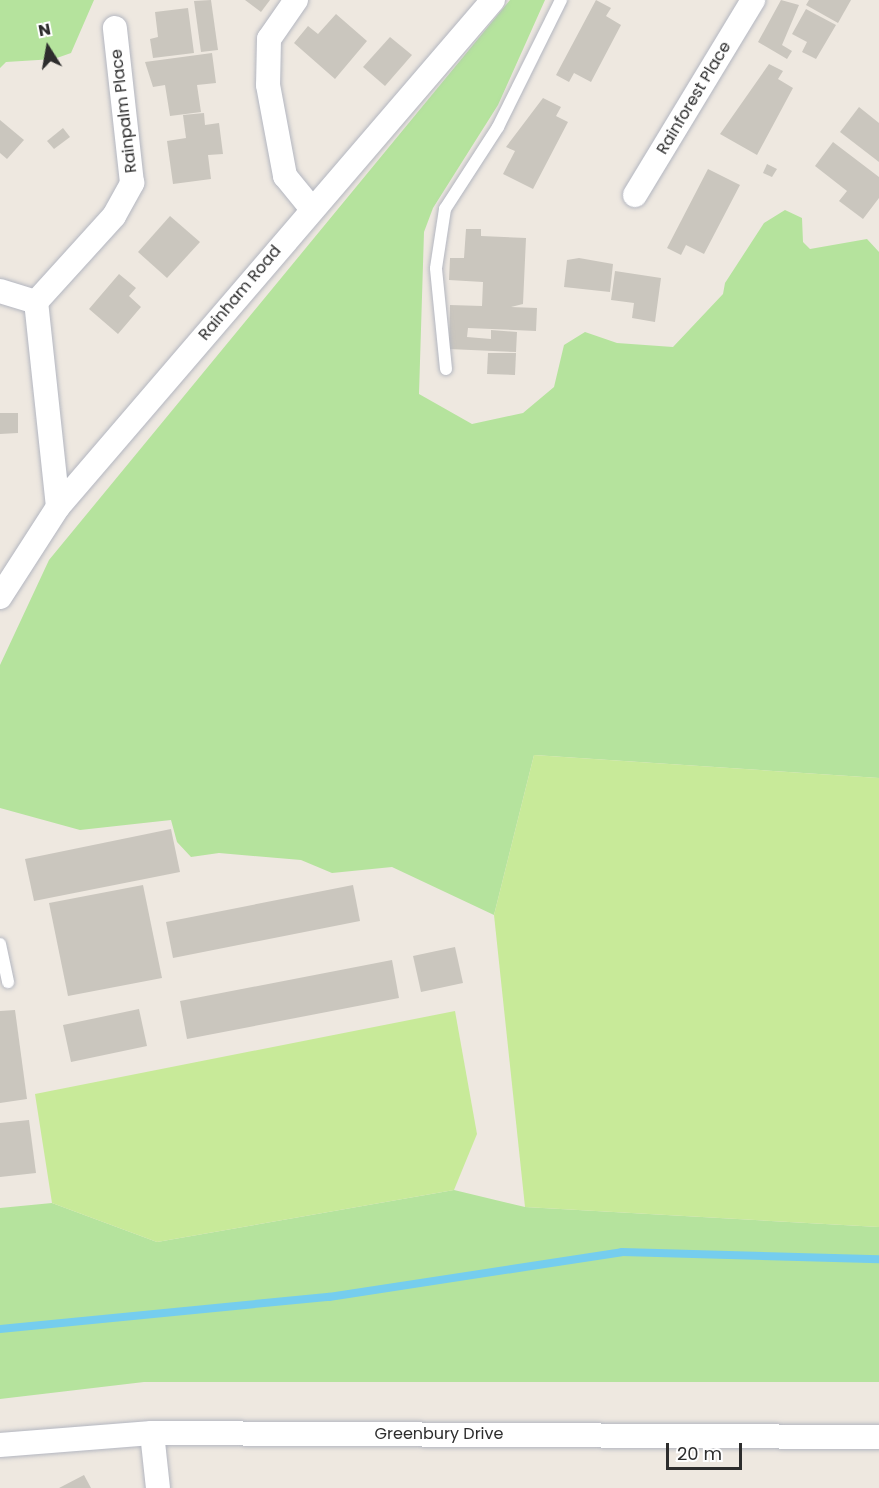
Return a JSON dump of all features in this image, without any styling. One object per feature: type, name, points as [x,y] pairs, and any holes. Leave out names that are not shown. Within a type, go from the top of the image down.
[{"type":"street","points":[[296,0],[269,39],[268,85],[285,176],[312,209]]},
{"type":"street","name":"Rainham Road","points":[[0,597],[58,507],[493,0]]},
{"type":"street","name":"Rainforest Place","points":[[635,195],[753,0]]},
{"type":"street","name":"Rainpalm Place","points":[[36,302],[114,216],[132,183],[115,28]]},
{"type":"street","points":[[0,291],[36,302],[58,507]]},
{"type":"street","points":[[152,1433],[158,1488]]},
{"type":"street","name":"Greenbury Drive","points":[[0,1445],[152,1433],[879,1437]]},
{"type":"lane","points":[[447,369],[436,268],[445,209],[498,127],[561,0]]},
{"type":"lane","points":[[0,944],[8,982]]},
{"type":"green space","points":[[0,0],[94,0],[71,53],[54,59],[6,62],[0,68]]},
{"type":"green space","points":[[510,0],[545,0],[498,105],[433,208],[424,232],[419,394],[472,424],[523,413],[554,387],[564,345],[585,332],[617,343],[673,347],[723,294],[725,283],[764,223],[785,210],[802,218],[803,242],[810,249],[867,239],[879,252],[879,778],[534,755],[494,915],[392,867],[332,873],[301,860],[219,853],[191,857],[177,842],[171,820],[80,830],[0,808],[0,665],[49,560]]},
{"type":"green space","points":[[534,755],[879,778],[879,1227],[525,1207],[494,915]]},
{"type":"green space","points":[[455,1011],[477,1134],[454,1190],[157,1242],[52,1203],[35,1094]]},
{"type":"green space","points":[[454,1190],[525,1207],[879,1227],[879,1382],[144,1382],[0,1399],[0,1208],[52,1203],[157,1242]]},
{"type":"building","points":[[211,0],[218,50],[201,52],[194,1]]},
{"type":"building","points":[[245,0],[270,0],[261,12]]},
{"type":"building","points":[[596,0],[611,8],[606,16],[621,25],[591,82],[574,73],[569,82],[556,75]]},
{"type":"building","points":[[781,0],[799,5],[782,45],[792,51],[787,59],[758,42]]},
{"type":"building","points":[[809,0],[851,0],[838,23],[806,5]]},
{"type":"building","points":[[188,8],[194,53],[153,58],[150,39],[158,37],[155,12]]},
{"type":"building","points":[[806,9],[836,25],[816,59],[802,52],[807,42],[792,34]]},
{"type":"building","points":[[336,14],[367,41],[335,79],[294,43],[308,26],[318,34]]},
{"type":"building","points":[[390,37],[412,55],[385,86],[363,67]]},
{"type":"building","points":[[212,53],[216,83],[197,85],[201,112],[170,116],[165,85],[153,87],[145,62]]},
{"type":"building","points":[[769,64],[783,71],[778,79],[793,88],[757,155],[720,134]]},
{"type":"building","points":[[543,98],[561,107],[556,116],[568,122],[533,189],[503,174],[515,151],[506,147]]},
{"type":"building","points":[[859,107],[879,123],[879,162],[840,132]]},
{"type":"building","points":[[204,113],[205,125],[219,123],[223,154],[208,155],[211,179],[173,184],[167,141],[186,138],[183,115]]},
{"type":"building","points":[[0,120],[24,140],[7,159],[0,153]]},
{"type":"building","points":[[63,128],[70,137],[54,149],[47,141]]},
{"type":"building","points":[[833,142],[879,177],[879,198],[863,219],[839,201],[847,191],[815,166]]},
{"type":"building","points":[[767,164],[777,169],[772,177],[763,173]]},
{"type":"building","points":[[708,169],[740,185],[704,254],[686,245],[681,255],[667,248]]},
{"type":"building","points":[[170,216],[200,242],[167,278],[138,252]]},
{"type":"building","points":[[466,229],[481,229],[481,236],[526,238],[523,304],[511,307],[537,308],[536,331],[468,328],[467,337],[491,339],[491,330],[517,332],[516,352],[449,349],[450,305],[482,306],[483,282],[449,280],[450,258],[464,258]]},
{"type":"building","points":[[579,258],[613,264],[610,292],[564,287],[567,260]]},
{"type":"building","points":[[615,271],[661,278],[655,322],[632,318],[634,303],[611,300]]},
{"type":"building","points":[[119,274],[136,288],[129,296],[141,307],[118,334],[89,309]]},
{"type":"building","points":[[488,353],[516,353],[515,375],[487,374]]},
{"type":"building","points":[[0,413],[18,413],[18,433],[0,434]]},
{"type":"building","points":[[171,829],[180,872],[34,901],[25,859]]},
{"type":"building","points":[[143,885],[162,978],[68,996],[49,903]]},
{"type":"building","points":[[353,885],[360,921],[173,958],[166,922]]},
{"type":"building","points":[[455,947],[463,983],[421,992],[413,956]]},
{"type":"building","points":[[392,960],[399,998],[187,1039],[180,1001]]},
{"type":"building","points":[[139,1009],[147,1046],[71,1062],[63,1025]]},
{"type":"building","points":[[15,1010],[27,1099],[0,1103],[0,1011]]},
{"type":"building","points":[[29,1120],[36,1173],[0,1177],[0,1123]]},
{"type":"building","points":[[84,1475],[91,1488],[59,1488]]},
{"type":"waterway","points":[[0,1329],[329,1297],[622,1252],[879,1259]]}]
